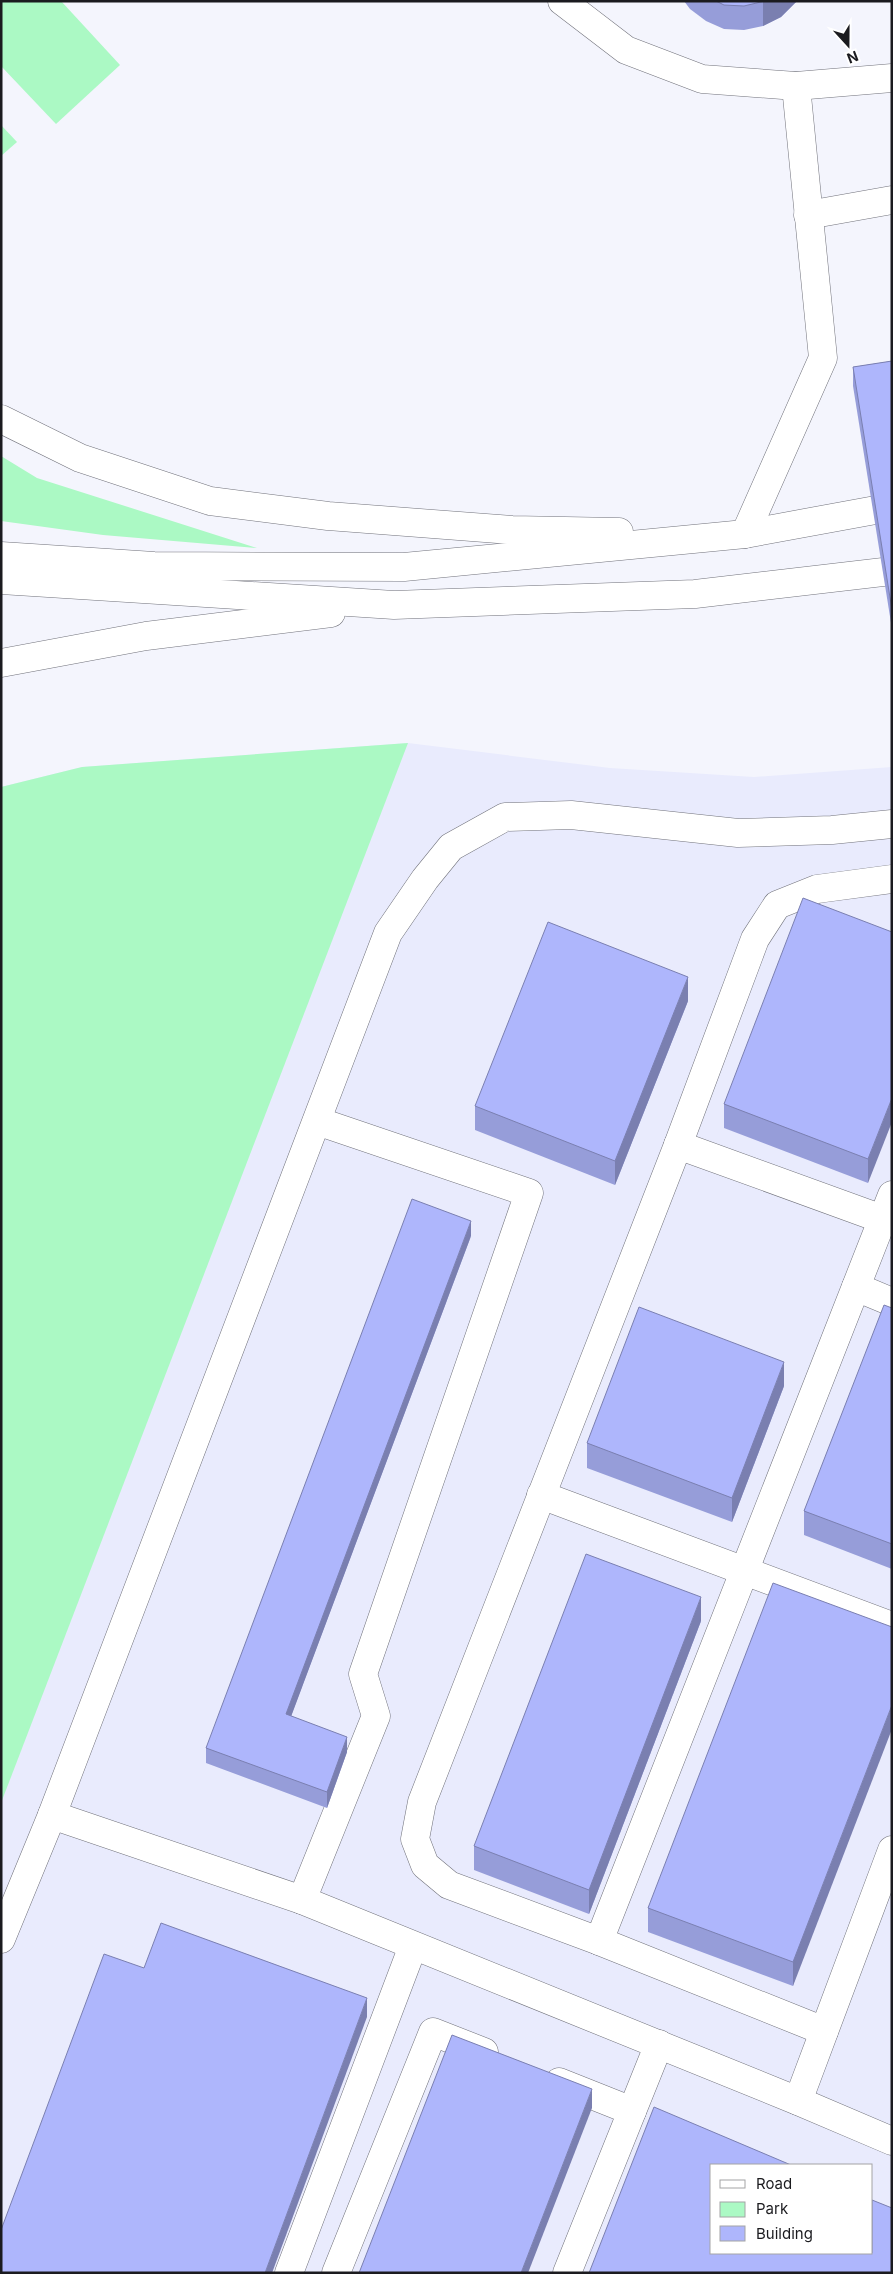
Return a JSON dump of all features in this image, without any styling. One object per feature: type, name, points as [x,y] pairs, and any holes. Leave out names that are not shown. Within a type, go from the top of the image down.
[{"type":"main road","points":[[562,1],[626,50],[702,79],[796,86],[892,78]]},
{"type":"main road","points":[[745,534],[823,358],[796,86]]},
{"type":"main road","points":[[808,215],[892,200]]},
{"type":"main road","points":[[1,419],[80,458],[210,501],[328,516],[512,530],[745,534]]},
{"type":"main road","points":[[1,556],[154,566],[404,567],[745,534],[892,508]]},
{"type":"main road","points":[[1,663],[146,636],[394,606],[695,594],[892,571]]},
{"type":"main road","points":[[1,580],[394,606]]},
{"type":"main road","points":[[1,1939],[52,1815],[388,933],[425,879],[451,847],[506,817],[571,814],[738,833],[832,830],[892,824]]},
{"type":"main road","points":[[824,2031],[598,1941],[449,1885],[424,1865],[414,1839],[422,1802],[678,1145],[755,939],[777,905],[817,889],[892,880]]},
{"type":"main road","points":[[302,1900],[376,1716],[363,1674],[529,1193],[317,1121]]},
{"type":"main road","points":[[598,1941],[887,1207],[678,1145]]},
{"type":"main road","points":[[856,1286],[892,1302]]},
{"type":"main road","points":[[541,1495],[892,1626]]},
{"type":"main road","points":[[52,1815],[302,1900],[892,2141]]},
{"type":"main road","points":[[798,2101],[892,1850]]},
{"type":"main road","points":[[289,2273],[413,1946]]},
{"type":"main road","points":[[336,2273],[433,2032],[505,2061]]},
{"type":"main road","points":[[567,2273],[658,2044]]},
{"type":"main road","points":[[532,2072],[632,2111]]},
{"type":"shaded area","points":[[408,743],[610,768],[754,777],[892,767],[892,2273],[1,2273],[1,787],[82,767]]},
{"type":"green space","points":[[1,1],[61,1],[120,65],[56,124],[1,66]]},
{"type":"green space","points":[[1,125],[17,142],[1,156]]},
{"type":"green space","points":[[1,456],[37,478],[257,548],[103,535],[1,521]]},
{"type":"green space","points":[[408,743],[1,1803],[1,787],[82,767]]},
{"type":"building","points":[[716,1],[765,1],[744,6],[724,5]]},
{"type":"building","points":[[892,361],[892,610],[853,367]]},
{"type":"building","points":[[803,898],[892,932],[892,1098],[868,1159],[724,1104]]},
{"type":"building","points":[[548,922],[688,977],[615,1161],[475,1106]]},
{"type":"building","points":[[412,1199],[471,1221],[286,1714],[347,1737],[327,1792],[206,1748]]},
{"type":"building","points":[[884,1305],[892,1308],[892,1544],[804,1511]]},
{"type":"building","points":[[639,1307],[784,1362],[732,1498],[587,1443]]},
{"type":"building","points":[[586,1554],[701,1597],[589,1890],[474,1846]]},
{"type":"building","points":[[773,1583],[892,1627],[892,1705],[793,1962],[648,1908]]},
{"type":"building","points":[[161,1923],[367,1998],[265,2273],[1,2273],[1,2230],[104,1954],[144,1968]]},
{"type":"building","points":[[452,2035],[592,2089],[521,2273],[359,2273]]},
{"type":"building","points":[[654,2107],[789,2164],[710,2164],[710,2254],[873,2254],[873,2200],[892,2208],[892,2273],[589,2273]]}]
